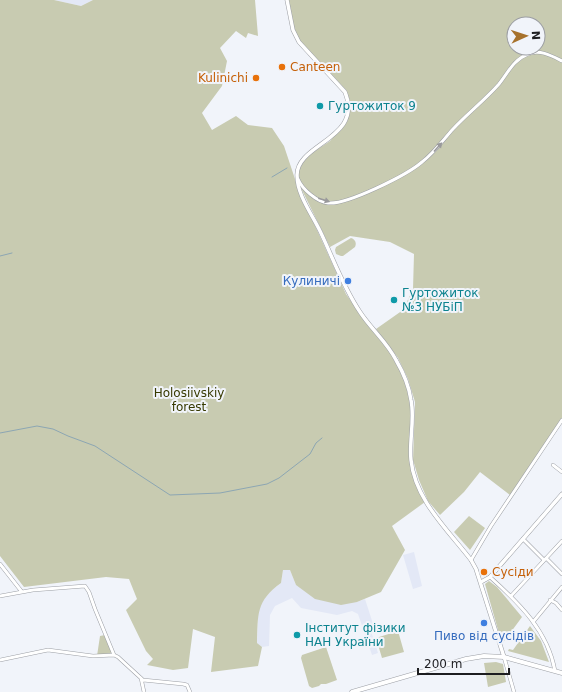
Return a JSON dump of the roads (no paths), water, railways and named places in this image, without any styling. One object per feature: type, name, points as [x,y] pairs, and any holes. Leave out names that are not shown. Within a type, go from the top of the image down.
[{"type":"main road","points":[[352,692],[466,659],[484,656],[504,657],[562,673]]},
{"type":"street","points":[[287,0],[293,30],[298,42],[345,92],[349,101],[348,115],[341,126],[329,139],[308,154],[298,166],[298,188],[320,230],[347,293],[361,314],[387,345],[396,359],[406,381],[412,400],[411,460],[416,480],[425,502],[471,560],[476,569],[514,692]]},
{"type":"street","points":[[297,176],[300,184],[312,196],[328,203],[347,200],[396,178],[422,163],[454,128],[499,84],[518,59],[529,53],[539,52],[551,55],[562,61]]},
{"type":"street","points":[[471,560],[491,526],[562,420]]},
{"type":"street","points":[[552,465],[562,472]]},
{"type":"street","points":[[481,582],[490,577],[562,494]]},
{"type":"street","points":[[523,539],[562,574]]},
{"type":"street","points":[[511,596],[562,541]]},
{"type":"street","points":[[0,564],[22,592]]},
{"type":"street","points":[[490,577],[511,596],[533,622],[544,639],[552,657],[555,671]]},
{"type":"street","points":[[0,596],[22,592],[85,586],[89,592],[114,655]]},
{"type":"street","points":[[533,622],[562,587]]},
{"type":"street","points":[[550,600],[556,603],[562,610]]},
{"type":"street","points":[[0,660],[48,650],[94,656],[114,655],[141,678],[152,681],[183,684],[187,686],[190,692]]},
{"type":"street","points":[[141,678],[144,692]]},
{"type":"waterway","points":[[272,177],[287,168]]},
{"type":"waterway","points":[[0,256],[12,253]]},
{"type":"waterway","points":[[0,433],[37,426],[53,429],[95,446],[170,495],[220,493],[267,484],[279,478],[310,454],[316,443],[322,438]]},
{"type":"place","name":"Canteen","points":[[282,67]]},
{"type":"place","name":"Kulinichi","points":[[256,78]]},
{"type":"place","name":"Гуртожиток 9","points":[[320,106]]},
{"type":"place","name":"Кулиничі","points":[[348,281]]},
{"type":"place","name":"Гуртожиток №3 НУБіП","points":[[394,300]]},
{"type":"place","name":"Сусіди","points":[[484,572]]},
{"type":"place","name":"Пиво від сусідів","points":[[484,623]]},
{"type":"place","name":"Інститут фізики НАН України","points":[[297,635]]},
{"type":"park label","name":"Holosiivskiy forest","points":[[189,400]]}]
